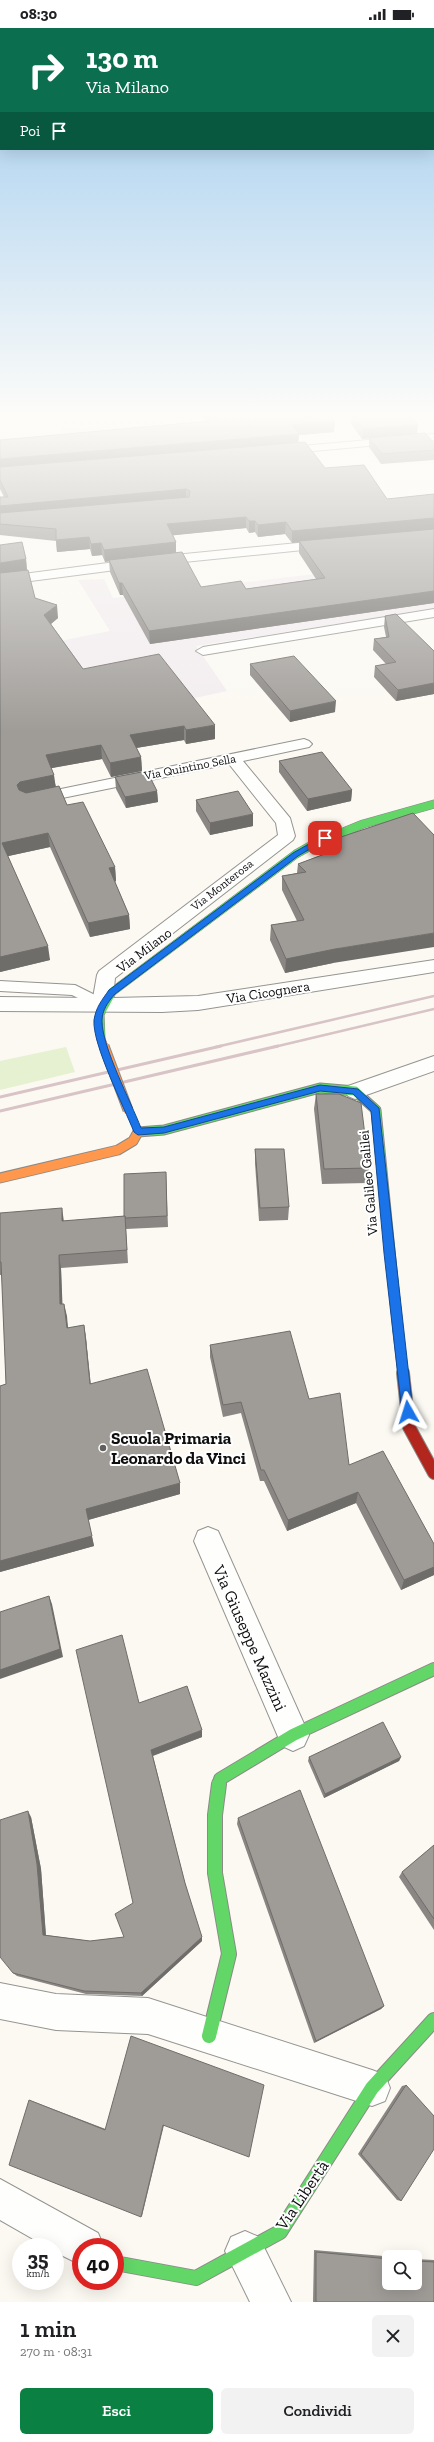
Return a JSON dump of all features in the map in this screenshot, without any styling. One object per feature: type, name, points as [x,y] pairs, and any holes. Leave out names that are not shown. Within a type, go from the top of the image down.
[{"type":"street","points":[[0,581],[154,561],[341,543]]},
{"type":"street","points":[[203,651],[434,613]]},
{"type":"street","name":"Via Quintino Sella","points":[[28,800],[304,744]]},
{"type":"street","name":"Via Monterosa","points":[[102,1005],[106,975],[287,836],[284,822],[233,759]]},
{"type":"street","name":"Via Milano","points":[[102,1005],[124,982],[308,846],[336,832],[434,804]]},
{"type":"street","name":"Via Cicognera","points":[[0,1004],[162,1005],[198,1003],[434,966]]},
{"type":"street","points":[[0,1178],[118,1150],[133,1141],[133,1121],[100,1039],[98,1021],[102,1005]]},
{"type":"street","points":[[133,1121],[164,1130],[320,1088],[355,1091],[434,1063]]},
{"type":"street","name":"Via Galileo Galilei","points":[[355,1091],[376,1110],[389,1253],[410,1427],[434,1473]]},
{"type":"street","name":"Via Giuseppe Mazzini","points":[[208,1541],[293,1735]]},
{"type":"street","points":[[209,2036],[229,1954],[215,1873],[215,1815],[220,1779],[293,1735],[434,1669]]},
{"type":"street","points":[[0,2001],[56,2012],[148,2016],[372,2088]]},
{"type":"street","name":"Via Libertà","points":[[124,2264],[196,2278],[280,2232],[372,2088],[434,2020]]},
{"type":"street","points":[[0,2198],[72,2240]]},
{"type":"street","points":[[245,2251],[271,2302]]},
{"type":"lane","points":[[0,986],[75,990],[102,1005]]},
{"type":"shaded area","points":[[357,569],[434,574],[434,609],[196,646],[227,691],[0,740],[0,653],[110,631],[78,580],[104,579],[113,598]]},
{"type":"green space","points":[[66,1047],[75,1072],[0,1090],[0,1061]]},
{"type":"building","points":[[0,521],[200,521],[167,524],[176,542],[104,550],[101,543],[91,544],[89,537],[56,540],[56,529],[0,524]]},
{"type":"building","points":[[255,521],[400,521],[292,531],[286,522],[258,525]]},
{"type":"building","points":[[434,529],[434,591],[149,631],[122,583],[119,583],[109,560],[182,552],[201,587],[241,581],[246,589],[325,578],[299,541]]},
{"type":"building","points":[[22,542],[26,559],[0,563],[0,545]]},
{"type":"building","points":[[28,570],[35,598],[57,605],[44,615],[83,669],[159,654],[215,725],[186,730],[184,726],[130,735],[141,757],[110,763],[101,745],[46,755],[54,775],[20,782],[17,785],[19,790],[26,793],[59,786],[67,805],[83,802],[115,867],[109,868],[129,915],[88,923],[48,833],[2,843],[48,946],[0,957],[0,573]]},
{"type":"building","points":[[396,614],[434,651],[434,683],[398,690],[375,666],[396,662],[374,639],[389,637],[385,616]]},
{"type":"building","points":[[294,656],[336,701],[290,711],[250,664]]},
{"type":"building","points":[[322,752],[352,790],[308,799],[279,761]]},
{"type":"building","points":[[147,771],[157,791],[125,797],[115,777]]},
{"type":"building","points":[[238,791],[253,814],[210,823],[196,800]]},
{"type":"building","points":[[413,813],[434,835],[434,933],[335,949],[286,959],[271,925],[304,920],[282,876],[306,872],[298,864],[341,848],[335,839]]},
{"type":"building","points":[[316,1094],[339,1094],[361,1103],[369,1168],[324,1169]]},
{"type":"building","points":[[255,1149],[284,1149],[289,1207],[260,1208]]},
{"type":"building","points":[[166,1172],[167,1216],[125,1218],[124,1174]]},
{"type":"building","name":"Scuola Primaria Leonardo da Vinci","points":[[62,1208],[62,1221],[125,1216],[127,1250],[59,1255],[60,1304],[64,1304],[67,1328],[84,1325],[90,1384],[147,1369],[180,1483],[86,1509],[92,1536],[0,1561],[0,1386],[6,1384],[0,1262],[0,1213]]},
{"type":"building","points":[[290,1331],[309,1399],[340,1393],[349,1465],[383,1451],[434,1544],[434,1567],[404,1580],[358,1492],[288,1520],[264,1470],[261,1470],[241,1402],[223,1405],[210,1345]]},
{"type":"building","points":[[49,1596],[60,1649],[0,1670],[0,1612]]},
{"type":"building","points":[[122,1635],[139,1703],[187,1686],[202,1730],[151,1750],[185,1883],[202,1937],[141,1993],[84,1991],[13,1973],[0,1957],[0,1820],[28,1811],[37,1864],[43,1935],[90,1941],[124,1937],[115,1914],[133,1903],[76,1650]]},
{"type":"building","points":[[383,1722],[401,1757],[325,1794],[309,1757]]},
{"type":"building","points":[[300,1790],[384,2006],[316,2041],[238,1818]]},
{"type":"building","points":[[434,1845],[434,1919],[402,1872]]},
{"type":"building","points":[[131,2036],[264,2085],[249,2157],[163,2125],[141,2217],[9,2165],[29,2100],[105,2130]]},
{"type":"building","points":[[406,2085],[434,2116],[434,2149],[401,2201],[361,2154]]},
{"type":"building","points":[[316,2252],[382,2258],[382,2290],[422,2290],[422,2261],[434,2262],[434,2302],[316,2302]]},
{"type":"railway","points":[[216,1047],[434,996]]},
{"type":"railway","points":[[274,1047],[434,1009]]},
{"type":"railway","points":[[0,1097],[221,1046]]},
{"type":"railway","points":[[0,1111],[278,1046]]},
{"type":"traffic: fast","points":[[101,1039],[100,1014],[112,992],[296,854],[345,830],[380,818],[434,804]]},
{"type":"traffic: fast","points":[[138,1132],[164,1130],[320,1088],[355,1091],[376,1110],[398,1331]]},
{"type":"traffic: fast","points":[[209,2036],[229,1954],[215,1873],[215,1815],[220,1779],[293,1735],[434,1669]]},
{"type":"traffic: fast","points":[[124,2265],[196,2278],[280,2232],[372,2088],[434,2020]]},
{"type":"traffic: slow","points":[[101,1039],[128,1110]]},
{"type":"traffic: slow","points":[[0,1178],[118,1150],[133,1141],[138,1132]]},
{"type":"traffic: jam","points":[[398,1331],[409,1427],[434,1473]]},
{"type":"place","name":"Scuola Primaria Leonardo da Vinci","points":[[103,1448]]},
{"type":"route","points":[[325,838],[314,842],[296,854],[112,992],[102,1005],[98,1021],[100,1039],[138,1132],[164,1130],[320,1088],[355,1091],[376,1110],[389,1253],[408,1412]]}]
